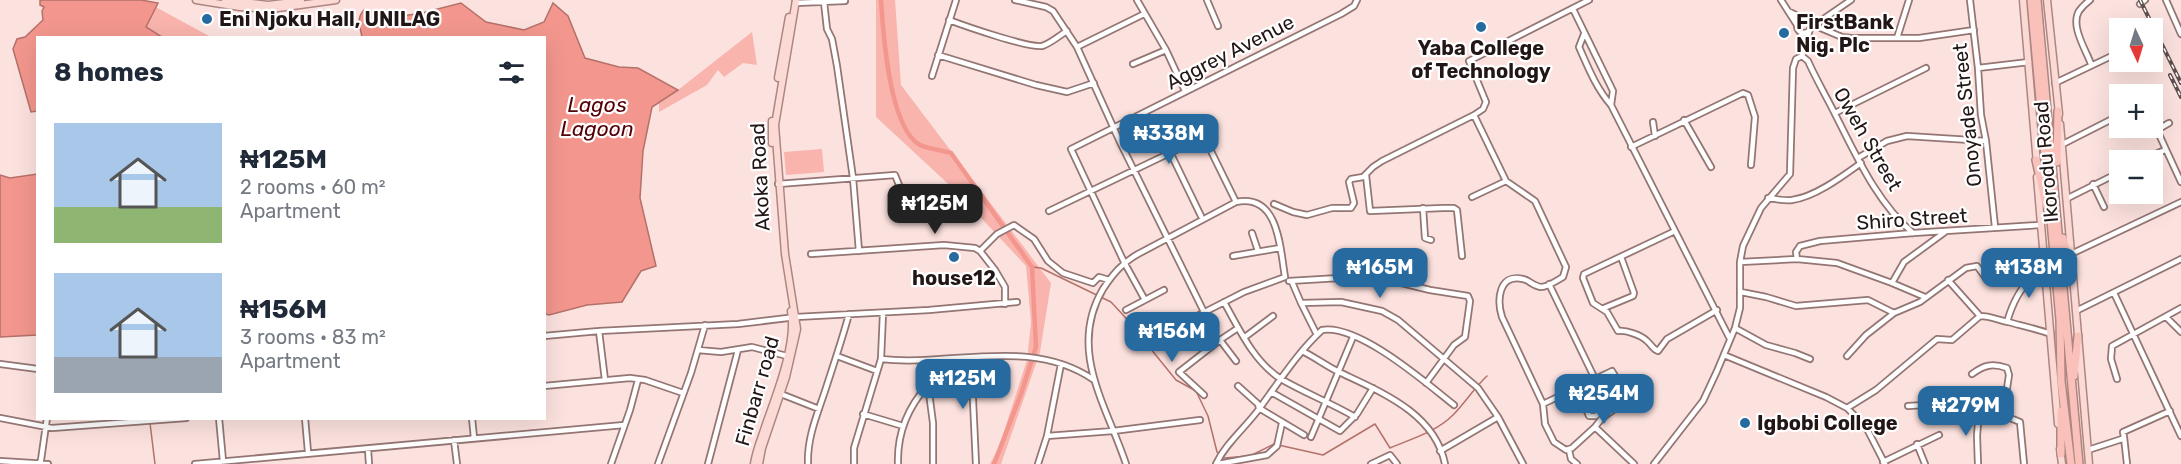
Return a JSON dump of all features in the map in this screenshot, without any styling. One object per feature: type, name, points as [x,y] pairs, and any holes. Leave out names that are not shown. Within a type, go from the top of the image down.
[{"type":"highway","name":"Ikorodu Road","points":[[2031,0],[2044,60],[2079,464]]},
{"type":"highway","name":"Ikorodu Road","points":[[2037,0],[2036,23],[2060,320],[2061,381],[2071,464]]},
{"type":"highway","points":[[2056,201],[2058,111]]},
{"type":"highway","points":[[2036,160],[2051,230]]},
{"type":"highway","points":[[2058,221],[2072,271]]},
{"type":"highway","points":[[2072,396],[2078,336]]},
{"type":"highway","points":[[2061,381],[2061,454]]},
{"type":"main road","points":[[196,0],[271,9],[336,0]]},
{"type":"main road","points":[[222,0],[268,5],[310,0]]},
{"type":"main road","name":"Ikorodu Road","points":[[2023,0],[2040,225],[2062,464]]},
{"type":"main road","name":"Ikorodu Road","points":[[2048,0],[2063,144],[2089,464]]},
{"type":"main road","name":"Akoka Road","points":[[794,317],[779,240],[773,125],[784,40],[795,1]]},
{"type":"main road","points":[[773,125],[785,254],[795,328]]},
{"type":"main road","name":"Finbarr road","points":[[754,464],[795,328]]},
{"type":"main road","name":"Finbarr road","points":[[759,464],[762,448],[781,394],[795,328]]},
{"type":"street","points":[[932,76],[956,0]]},
{"type":"street","points":[[1015,0],[1046,7],[1058,16],[1077,47],[1133,170],[1204,312]]},
{"type":"street","points":[[1046,0],[1046,7]]},
{"type":"street","points":[[1137,0],[1166,50],[1185,91]]},
{"type":"street","points":[[1207,0],[1218,26]]},
{"type":"street","name":"Aggrey Avenue","points":[[1092,190],[1071,149],[1341,14],[1354,6],[1357,0]]},
{"type":"street","points":[[1274,204],[1306,215],[1332,208],[1351,208],[1354,203],[1349,181],[1366,175],[1382,161],[1474,116],[1483,109],[1485,102],[1468,61],[1589,0]]},
{"type":"street","points":[[1781,0],[1797,25],[1805,48]]},
{"type":"street","points":[[1800,31],[1807,32],[1812,26],[1851,0]]},
{"type":"street","points":[[1897,39],[1909,0]]},
{"type":"street","name":"Onoyade Street","points":[[1970,0],[1995,227]]},
{"type":"street","points":[[2090,0],[2080,10],[2077,17],[2079,32],[2091,64]]},
{"type":"street","points":[[2140,4],[2145,0]]},
{"type":"street","points":[[2166,0],[2181,34]]},
{"type":"street","points":[[795,1],[845,1]]},
{"type":"street","points":[[824,2],[827,29],[834,46],[853,178],[859,251]]},
{"type":"street","points":[[1573,9],[1613,91],[1611,105]]},
{"type":"street","points":[[1786,9],[1812,26],[1842,37],[1919,38],[1974,30]]},
{"type":"street","points":[[1077,47],[1144,14]]},
{"type":"street","points":[[1797,25],[1804,19]]},
{"type":"street","points":[[949,20],[983,32],[1035,45],[1045,45],[1067,31]]},
{"type":"street","points":[[1654,464],[1703,400],[1735,328],[1742,292],[1740,262],[1748,235],[1768,198],[1790,174],[1793,68],[1796,59],[1802,56],[1812,26]]},
{"type":"street","points":[[1584,34],[1579,47],[1592,75],[1602,95],[1611,105],[1730,339]]},
{"type":"street","points":[[1133,64],[1166,50]]},
{"type":"street","points":[[938,55],[1036,85],[1067,92],[1094,83]]},
{"type":"street","name":"Oweh Street","points":[[1802,56],[1808,61],[1859,161],[1891,209],[1914,233]]},
{"type":"street","points":[[2055,83],[2109,57]]},
{"type":"street","points":[[1978,68],[2029,62]]},
{"type":"street","points":[[1835,113],[1926,68]]},
{"type":"street","points":[[1592,75],[1603,70]]},
{"type":"street","points":[[1631,147],[1743,93],[1748,95],[1755,117],[1751,165]]},
{"type":"street","points":[[1474,116],[1506,181],[1535,201],[1564,261],[1566,272],[1563,277],[1543,287],[1524,279],[1515,279],[1503,286],[1498,302],[1517,351],[1543,404],[1545,423],[1554,442],[1563,449],[1569,450],[1595,428],[1602,418],[1627,400],[1615,373],[1610,372],[1543,404]]},
{"type":"street","points":[[1684,120],[1711,167]]},
{"type":"street","points":[[2063,144],[2109,121]]},
{"type":"street","points":[[1653,122],[1655,136]]},
{"type":"street","points":[[2169,123],[2157,130],[2181,182]]},
{"type":"street","points":[[1768,198],[1790,201],[1800,198],[1842,177],[1859,161],[1887,141],[1907,136],[1986,141]]},
{"type":"street","points":[[1049,211],[1199,139],[1206,142],[1236,202]]},
{"type":"street","points":[[1170,152],[1202,216]]},
{"type":"street","points":[[778,183],[895,175],[899,185]]},
{"type":"street","points":[[1366,175],[1370,211],[1424,208],[1454,208],[1457,210],[1462,256]]},
{"type":"street","points":[[2066,199],[2109,177]]},
{"type":"street","points":[[1472,197],[1506,181]]},
{"type":"street","points":[[2093,184],[2104,207]]},
{"type":"street","points":[[1092,190],[1124,262],[1145,300]]},
{"type":"street","points":[[1126,464],[1094,380],[1088,328],[1098,299],[1109,280],[1124,262],[1236,202],[1251,200],[1260,204],[1277,229],[1285,278]]},
{"type":"street","points":[[2071,254],[2181,202]]},
{"type":"street","points":[[1424,208],[1425,238],[1431,240]]},
{"type":"street","points":[[980,251],[1008,226],[1014,225],[1034,239],[1048,261],[1063,273],[1093,283],[1100,278],[1109,280]]},
{"type":"street","name":"Shiro Street","points":[[1797,259],[1797,248],[1808,243],[2040,225]]},
{"type":"street","points":[[1675,231],[1584,274],[1583,278],[1593,303],[1604,308],[1618,331],[1625,330],[1646,339],[1654,350],[1658,351],[1667,339],[1716,310]]},
{"type":"street","points":[[1892,283],[1904,262],[1947,231]]},
{"type":"street","points":[[1252,233],[1258,251]]},
{"type":"street","points":[[811,254],[944,245],[967,246],[980,251],[995,270],[1005,287],[1005,304]]},
{"type":"street","points":[[1233,256],[1280,248]]},
{"type":"street","points":[[1604,308],[1633,296],[1634,293],[1621,257]]},
{"type":"street","points":[[1740,262],[1797,259],[1837,263],[1925,297]]},
{"type":"street","points":[[2076,311],[2181,259]]},
{"type":"street","points":[[1847,356],[1866,335],[1894,313],[1914,306],[1948,280],[1973,265],[1979,267],[1985,277]]},
{"type":"street","points":[[2007,322],[2016,296],[2045,268]]},
{"type":"street","points":[[1285,278],[1292,282],[1373,276],[1430,290],[1465,294],[1470,301],[1465,337],[1454,345],[1426,383]]},
{"type":"street","points":[[1150,340],[1224,302],[1285,278]]},
{"type":"street","points":[[1948,280],[1980,316]]},
{"type":"street","points":[[1292,282],[1317,335]]},
{"type":"street","points":[[1549,284],[1607,405],[1596,416],[1589,416],[1576,388]]},
{"type":"street","points":[[1126,310],[1164,290]]},
{"type":"street","points":[[1742,292],[1796,306],[1868,300],[1894,313]]},
{"type":"street","points":[[2114,293],[2181,435]]},
{"type":"street","points":[[546,336],[1017,302]]},
{"type":"street","points":[[1224,302],[1255,354],[1280,378],[1355,417]]},
{"type":"street","points":[[1301,303],[1341,302],[1382,311],[1398,320],[1477,387],[1498,417],[1523,464]]},
{"type":"street","points":[[2117,379],[2111,348],[2181,308]]},
{"type":"street","points":[[854,464],[854,448],[881,359],[884,313]]},
{"type":"street","points":[[808,464],[809,441],[849,314]]},
{"type":"street","points":[[1245,337],[1274,316]]},
{"type":"street","points":[[1847,408],[1876,390],[1937,339],[1952,340],[1980,316],[2028,326],[2051,334]]},
{"type":"street","points":[[2166,317],[2181,332]]},
{"type":"street","points":[[658,464],[705,325]]},
{"type":"street","points":[[1204,395],[1179,372],[1238,328]]},
{"type":"street","points":[[1735,328],[1766,345],[1810,359]]},
{"type":"street","points":[[1282,423],[1277,444],[1267,455],[1248,462],[1217,464],[1220,456],[1280,378],[1323,330],[1340,331],[1394,358],[1454,405]]},
{"type":"street","points":[[599,331],[605,380]]},
{"type":"street","points":[[1311,437],[1353,337]]},
{"type":"street","points":[[1220,340],[1236,361]]},
{"type":"street","points":[[698,350],[738,350],[752,347],[786,356]]},
{"type":"street","points":[[708,464],[738,350]]},
{"type":"street","points":[[1302,351],[1338,372],[1373,388],[1412,413],[1430,430],[1444,464]]},
{"type":"street","points":[[881,359],[927,361],[1006,354],[1044,360],[1078,369],[1094,380]]},
{"type":"street","points":[[1724,355],[1847,408],[1866,428],[1884,463],[1917,444],[1939,435]]},
{"type":"street","points":[[837,357],[877,371]]},
{"type":"street","points":[[971,358],[976,464]]},
{"type":"street","points":[[927,361],[933,423],[933,464]]},
{"type":"street","points":[[0,364],[36,369]]},
{"type":"street","points":[[1038,464],[1047,436],[1061,364]]},
{"type":"street","points":[[1972,374],[1984,365],[2007,368],[2009,375],[2003,415]]},
{"type":"street","points":[[1078,369],[1091,366]]},
{"type":"street","points":[[546,386],[605,380],[638,380],[683,393]]},
{"type":"street","points":[[611,464],[638,380]]},
{"type":"street","points":[[898,464],[899,441],[903,426],[916,398],[928,385]]},
{"type":"street","points":[[1238,386],[1258,404],[1259,408],[1304,435]]},
{"type":"street","points":[[1271,392],[1340,431],[1355,417],[1373,388]]},
{"type":"street","points":[[781,394],[819,409]]},
{"type":"street","points":[[1908,406],[1950,406],[1979,410],[2003,415],[2022,423],[2024,464]]},
{"type":"street","points":[[1978,464],[1979,410]]},
{"type":"street","points":[[2127,464],[2124,432],[2170,411]]},
{"type":"street","points":[[863,414],[903,426]]},
{"type":"street","points":[[1440,451],[1498,417]]},
{"type":"street","points":[[0,418],[46,428],[165,420]]},
{"type":"street","points":[[39,464],[47,420]]},
{"type":"street","points":[[219,420],[223,461]]},
{"type":"street","points":[[305,420],[308,452]]},
{"type":"street","points":[[472,420],[474,438]]},
{"type":"street","points":[[1047,436],[1113,431],[1200,420]]},
{"type":"street","points":[[195,464],[624,425]]},
{"type":"street","points":[[1595,428],[1634,464]]},
{"type":"street","points":[[2088,450],[2124,437]]},
{"type":"street","points":[[454,440],[457,464]]},
{"type":"street","points":[[1917,444],[1925,464]]},
{"type":"street","points":[[368,449],[369,464]]},
{"type":"street","points":[[1569,450],[1571,459],[1577,464]]},
{"type":"street","points":[[1371,464],[1390,455],[1397,464]]},
{"type":"street","points":[[272,456],[273,464]]},
{"type":"street","points":[[0,461],[48,464]]},
{"type":"shaded area","points":[[876,0],[895,0],[901,85],[1051,283],[1040,352],[1001,464],[990,464],[999,447],[1027,360],[1031,322],[1026,266],[957,192],[876,117]]},
{"type":"shaded area","points":[[150,4],[209,36],[53,36]]},
{"type":"shaded area","points":[[752,32],[757,65],[743,63],[724,77],[718,70],[707,85],[659,112],[659,103]]},
{"type":"shaded area","points":[[822,149],[824,172],[786,175],[784,152]]},
{"type":"water","points":[[40,0],[141,0],[158,3],[146,27],[160,36],[36,36],[36,111],[31,112],[13,49],[17,39],[25,37],[43,20],[44,7],[40,5]]},
{"type":"water","name":"Lagos Lagoon","points":[[461,3],[486,22],[524,30],[544,22],[553,3],[568,16],[585,58],[619,67],[638,68],[678,90],[652,107],[643,151],[640,198],[656,266],[641,271],[622,302],[587,305],[546,314],[546,36],[362,36],[359,19],[364,10],[395,17]]},
{"type":"water","points":[[36,174],[36,335],[0,337],[0,175],[10,178]]},
{"type":"waterway","points":[[881,0],[886,55],[901,120],[910,135],[920,145],[951,153],[1032,267],[1036,347],[994,464]]},
{"type":"waterway","points":[[1032,267],[1041,268],[1111,302],[1176,380],[1196,391],[1208,416],[1217,452],[1224,458],[1250,456],[1274,444],[1323,455],[1375,424],[1390,448],[1446,421],[1487,376]]},
{"type":"waterway","points":[[150,423],[155,464]]},
{"type":"railway","points":[[2140,0],[2181,83]]},
{"type":"railway","points":[[2170,75],[2181,97]]},
{"type":"place","name":"Eni Njoku Hall, UNILAG","points":[[207,19]]},
{"type":"place","name":"Yaba College of Technology","points":[[1481,27]]},
{"type":"place","name":"FirstBank Nig. Plc","points":[[1784,33]]},
{"type":"place","name":"house12","points":[[954,257]]},
{"type":"place","name":"Igbobi College","points":[[1745,423]]}]
